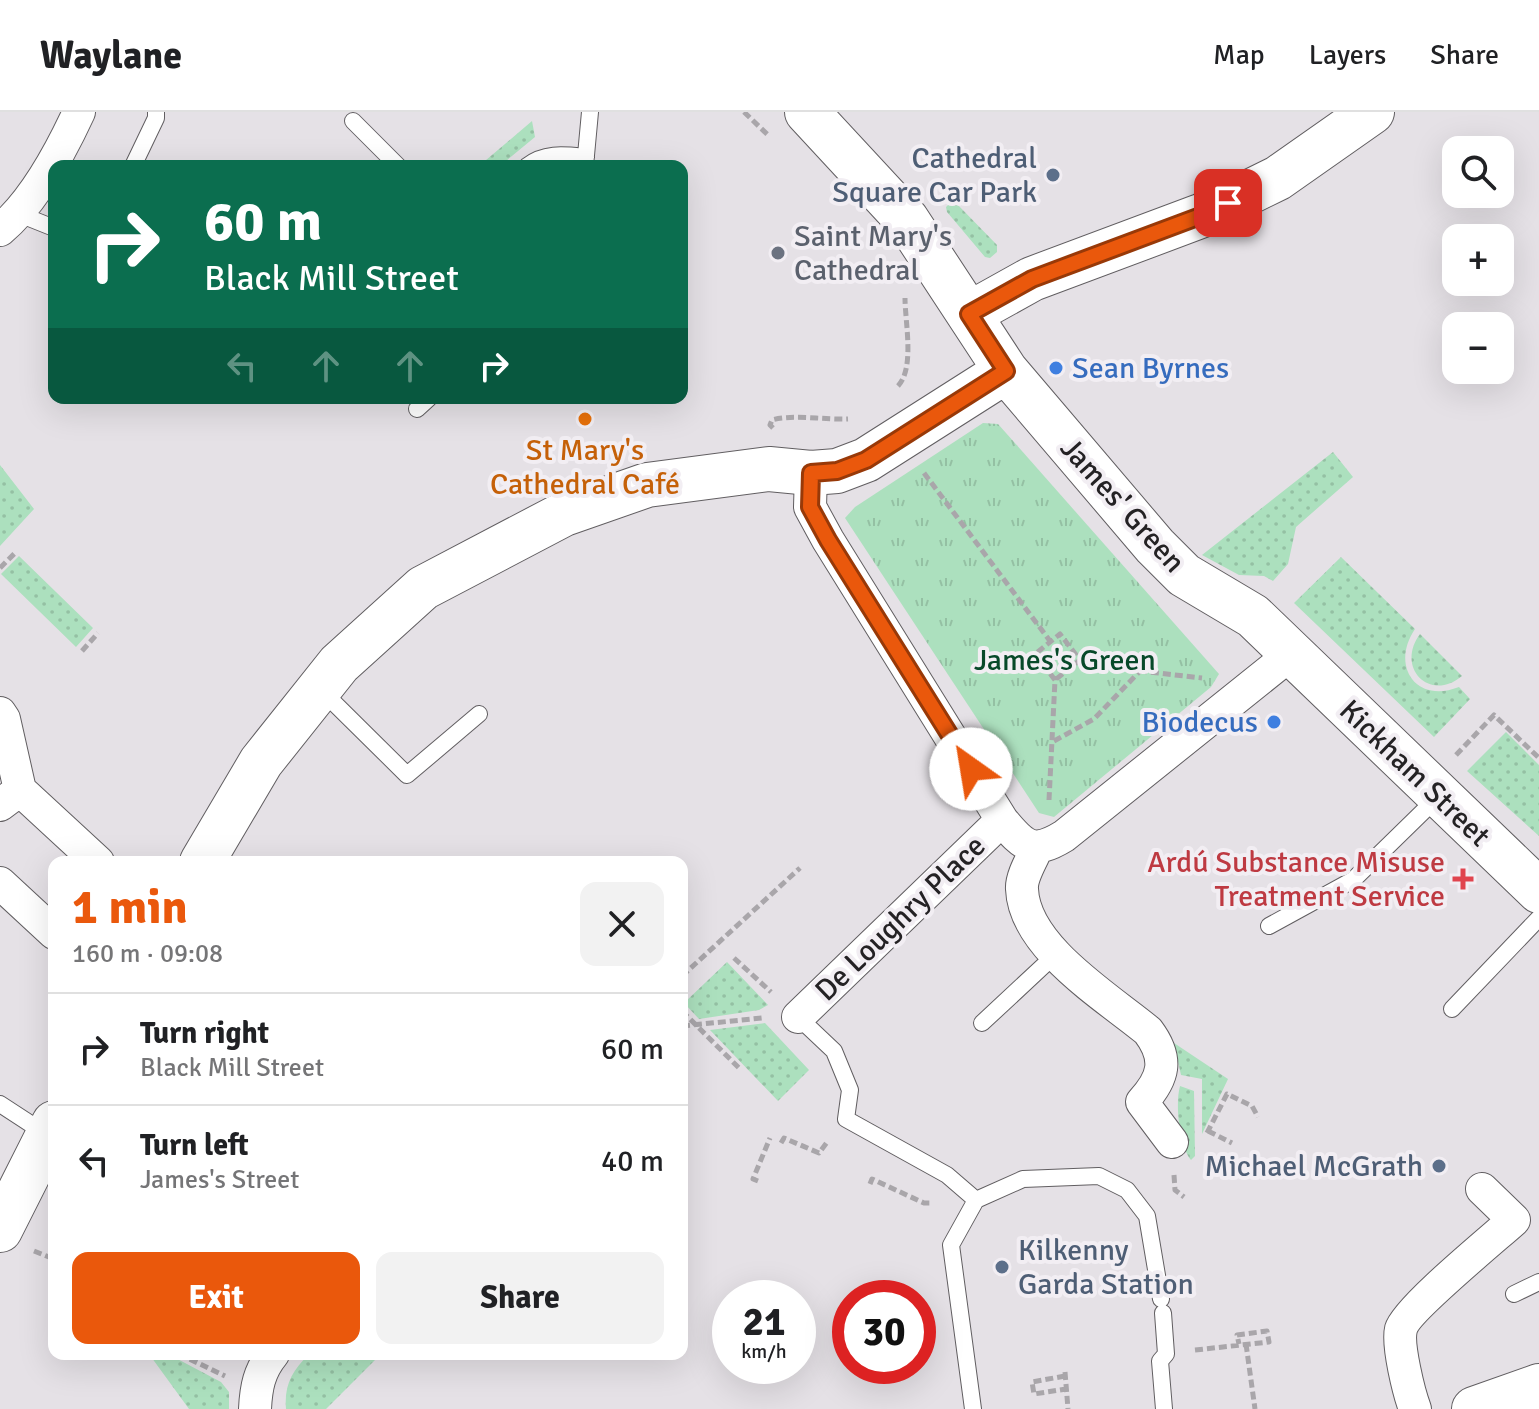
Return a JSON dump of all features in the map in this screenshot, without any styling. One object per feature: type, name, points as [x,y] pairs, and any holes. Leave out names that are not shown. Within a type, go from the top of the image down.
[{"type":"street","points":[[51,160],[70,133],[79,112]]},
{"type":"street","name":"James' Green","points":[[807,112],[907,220],[1006,371],[1173,566],[1253,616],[1291,654]]},
{"type":"street","points":[[969,314],[1032,279],[1203,215],[1278,178],[1350,119]]},
{"type":"street","points":[[9,222],[48,165]]},
{"type":"street","points":[[206,856],[261,762],[339,664],[423,588],[564,514],[647,485],[769,469],[811,473],[837,471],[866,460],[1006,371]]},
{"type":"street","points":[[811,473],[810,507],[828,540],[1002,820],[1016,837],[1037,848],[1047,847],[1064,836],[1291,654]]},
{"type":"street","name":"Kickham Street","points":[[1291,654],[1539,891]]},
{"type":"street","points":[[0,713],[4,719],[10,797],[90,856]]},
{"type":"street","name":"De Loughry Place","points":[[783,1017],[1002,820]]},
{"type":"street","points":[[1037,848],[1021,887],[1030,921],[1055,955],[1148,1031],[1158,1044],[1162,1065],[1158,1085],[1142,1102],[1172,1142]]},
{"type":"street","points":[[0,883],[48,927]]},
{"type":"street","points":[[0,1230],[48,1135]]},
{"type":"street","points":[[1415,1409],[1409,1392],[1400,1332],[1404,1322],[1514,1220],[1482,1189]]},
{"type":"street","points":[[255,1409],[256,1389],[268,1360]]},
{"type":"street","points":[[1474,1409],[1539,1386]]},
{"type":"lane","points":[[136,160],[156,112]]},
{"type":"lane","points":[[585,160],[590,112]]},
{"type":"lane","points":[[353,121],[392,160]]},
{"type":"lane","points":[[536,160],[556,154],[581,160]]},
{"type":"lane","points":[[9,222],[48,227]]},
{"type":"lane","points":[[320,689],[407,775],[479,714]]},
{"type":"lane","points":[[1269,926],[1353,880],[1434,791]]},
{"type":"lane","points":[[1452,1009],[1539,918]]},
{"type":"lane","points":[[982,1023],[1055,955]]},
{"type":"lane","points":[[783,1017],[834,1051],[850,1090],[846,1119],[947,1175],[976,1200]]},
{"type":"lane","points":[[0,1104],[48,1128]]},
{"type":"lane","points":[[973,1409],[951,1245],[976,1200],[1023,1179],[1099,1176],[1127,1190],[1147,1216],[1162,1306],[1166,1354],[1160,1361],[1164,1409]]},
{"type":"lane","points":[[1514,1294],[1539,1282]]},
{"type":"path","points":[[895,390],[903,381],[908,354],[905,314]]},
{"type":"path","points":[[822,420],[861,418]]},
{"type":"path","points":[[918,465],[1050,641]]},
{"type":"path","points":[[0,568],[15,553]]},
{"type":"path","points":[[82,651],[98,633]]},
{"type":"path","points":[[1049,801],[1055,680],[1035,654],[1050,641],[1060,634],[1080,660],[1215,680]]},
{"type":"path","points":[[1055,680],[1080,660]]},
{"type":"path","points":[[1053,742],[1094,719],[1140,671]]},
{"type":"path","points":[[1434,791],[1494,715],[1539,758]]},
{"type":"path","points":[[688,971],[800,868]]},
{"type":"path","points":[[734,958],[783,1017]]},
{"type":"path","points":[[688,1017],[741,1070]]},
{"type":"path","points":[[688,1026],[783,1017]]},
{"type":"path","points":[[1204,1139],[1227,1094],[1252,1106],[1258,1117]]},
{"type":"path","points":[[1208,1131],[1232,1143]]},
{"type":"path","points":[[758,1181],[753,1179],[770,1138]]},
{"type":"path","points":[[781,1143],[784,1138],[819,1153]]},
{"type":"path","points":[[870,1184],[872,1179],[924,1203]]},
{"type":"path","points":[[1175,1190],[1184,1197]]},
{"type":"path","points":[[1166,1354],[1269,1342],[1267,1331],[1237,1335],[1239,1344]]},
{"type":"path","points":[[1246,1344],[1255,1409]]},
{"type":"path","points":[[1066,1389],[1034,1394],[1032,1382],[1065,1374],[1068,1409]]},
{"type":"green space","points":[[532,121],[535,137],[507,160],[486,160]]},
{"type":"green space","points":[[951,202],[957,204],[997,245],[997,252],[990,258],[985,257],[947,212],[946,207]]},
{"type":"green space","name":"James's Green","points":[[983,423],[998,424],[1219,674],[1211,687],[1054,817],[1039,813],[845,518],[855,507]]},
{"type":"green space","points":[[1333,452],[1353,477],[1296,527],[1288,564],[1273,581],[1264,576],[1239,575],[1202,555]]},
{"type":"green space","points":[[0,465],[34,509],[0,546]]},
{"type":"green space","points":[[19,556],[93,628],[76,647],[1,574]]},
{"type":"green space","points":[[1341,557],[1415,629],[1405,656],[1412,678],[1430,690],[1444,691],[1459,687],[1470,699],[1434,737],[1294,603]]},
{"type":"green space","points":[[1420,634],[1462,676],[1438,686],[1420,678],[1412,659],[1413,647]]},
{"type":"green space","points":[[1506,732],[1539,765],[1539,836],[1467,771]]},
{"type":"green space","points":[[727,962],[768,1005],[759,1010],[699,1019],[688,1007],[688,999]]},
{"type":"green space","points":[[765,1023],[809,1070],[778,1101],[710,1030]]},
{"type":"green space","points":[[1174,1043],[1228,1079],[1202,1134],[1202,1079],[1181,1075]]},
{"type":"green space","points":[[1180,1086],[1194,1091],[1195,1156],[1191,1160],[1179,1124]]},
{"type":"green space","points":[[153,1360],[179,1360],[221,1382],[229,1392],[229,1409],[189,1409]]},
{"type":"green space","points":[[304,1360],[375,1360],[326,1409],[286,1409],[286,1393]]},
{"type":"place","name":"Cathedral Square Car Park","points":[[1053,175]]},
{"type":"place","name":"Saint Mary's Cathedral","points":[[778,253]]},
{"type":"place","name":"Sean Byrnes","points":[[1056,368]]},
{"type":"place","name":"St Mary's Cathedral Café","points":[[585,419]]},
{"type":"place","name":"Biodecus","points":[[1274,722]]},
{"type":"place","name":"Ardú Substance Misuse Treatment Service","points":[[1463,879]]},
{"type":"place","name":"Michael McGrath","points":[[1439,1166]]},
{"type":"place","name":"Kilkenny Garda Station","points":[[1002,1267]]},
{"type":"route","points":[[971,769],[810,507],[811,473],[837,471],[866,460],[1006,371],[969,314],[1032,279],[1228,203]]}]
